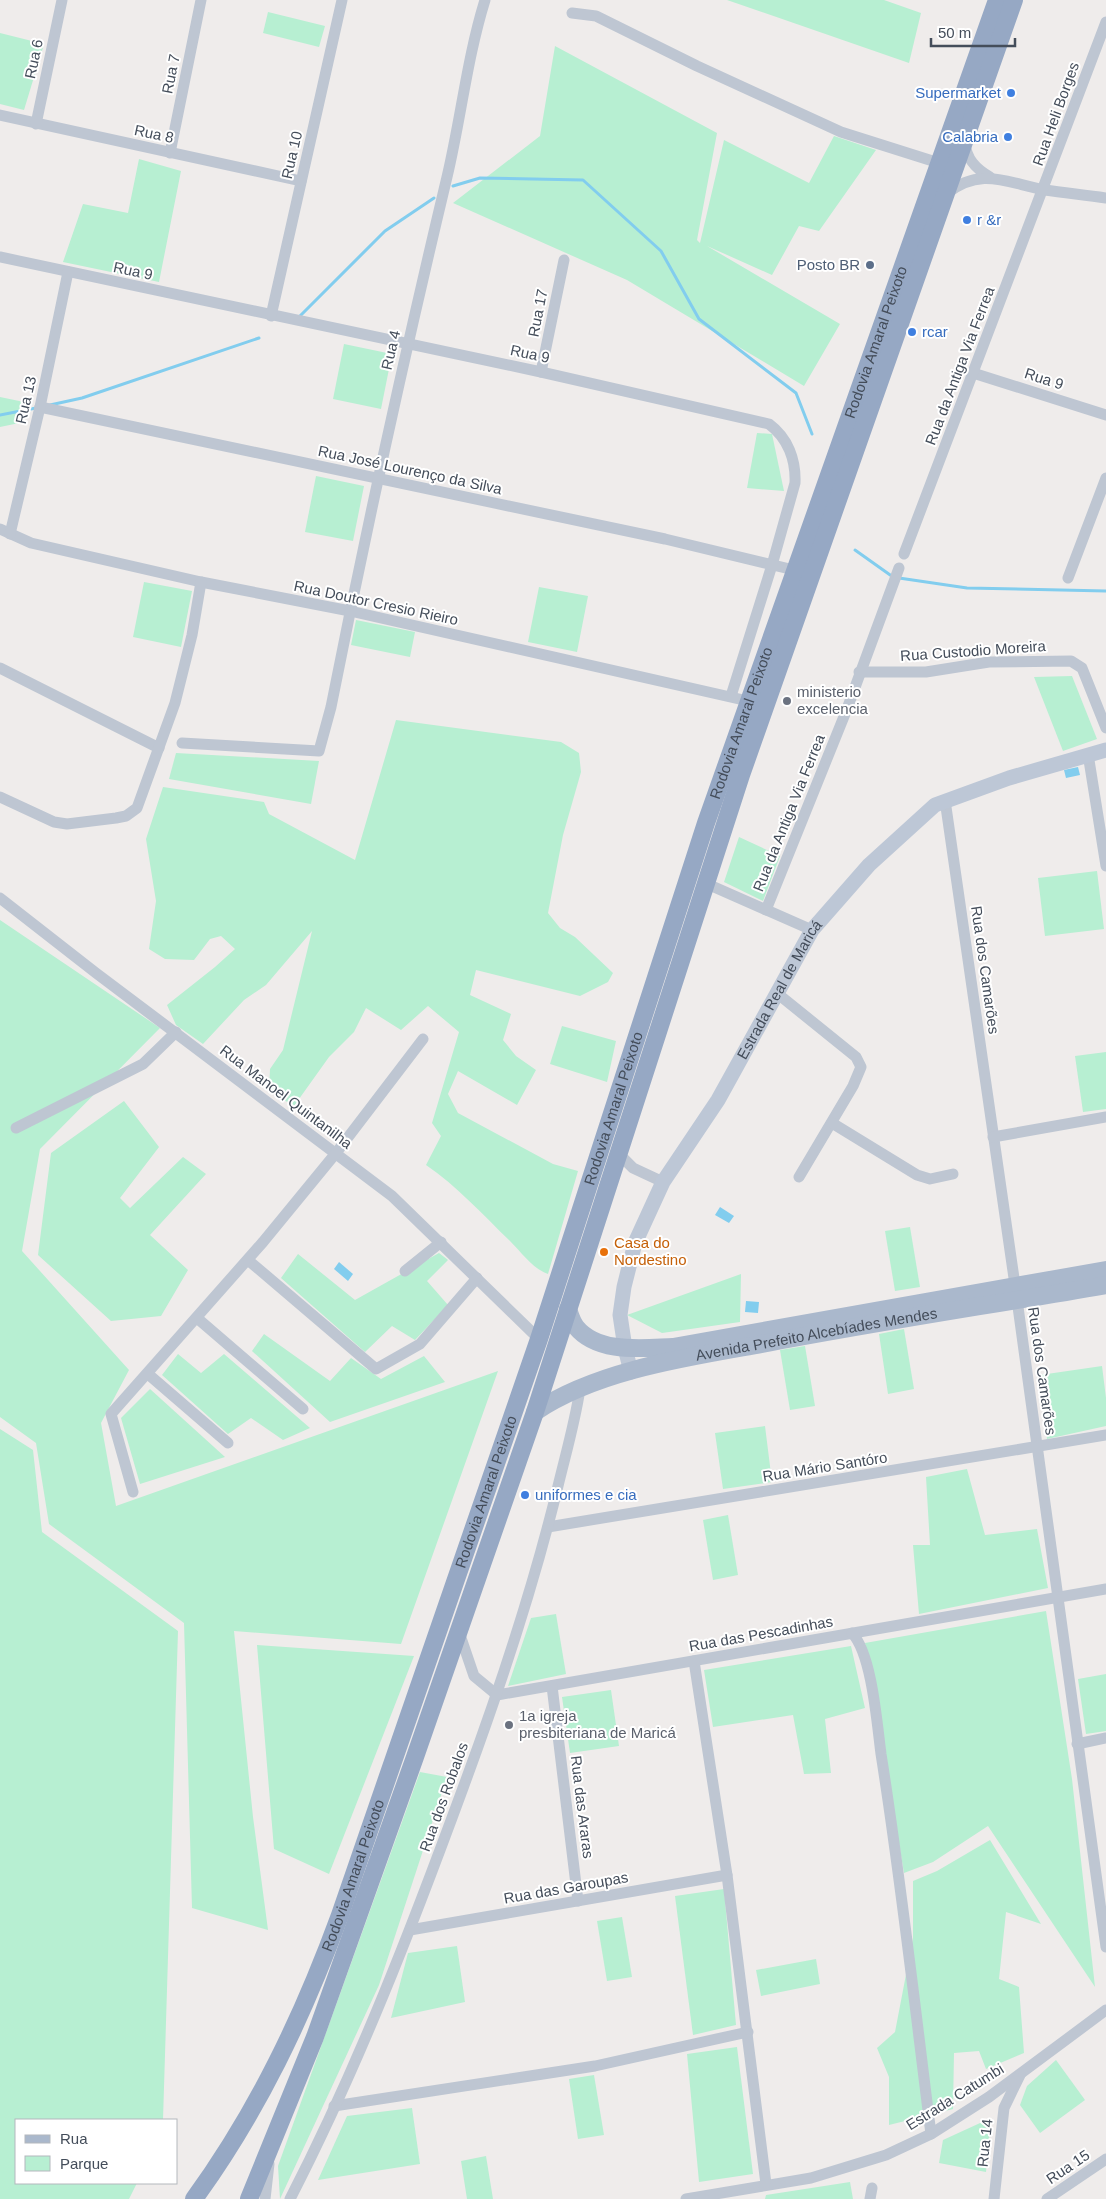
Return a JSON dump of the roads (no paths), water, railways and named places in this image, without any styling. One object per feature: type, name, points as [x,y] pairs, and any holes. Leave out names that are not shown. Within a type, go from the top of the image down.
[{"type":"highway","name":"Rodovia Amaral Peixoto","points":[[194,2199],[236,2137],[281,2058],[323,1962],[539,1339],[682,895],[748,701],[940,163],[996,0]]},
{"type":"highway","name":"Rodovia Amaral Peixoto","points":[[249,2199],[316,2037],[535,1412],[617,1152],[751,747],[1014,0]]},
{"type":"highway","points":[[204,2199],[230,2160],[236,2137]]},
{"type":"main road","name":"Estrada Real de Maricá","points":[[632,1372],[625,1348],[620,1315],[624,1288],[635,1243],[663,1182],[718,1100],[812,930],[833,903],[886,848],[923,814],[945,800],[1009,778],[1106,750]]},
{"type":"main road","name":"Avenida Prefeito Alcebíades Mendes","points":[[535,1412],[556,1398],[702,1348],[1016,1293],[1106,1270]]},
{"type":"main road","name":"Avenida Prefeito Alcebíades Mendes","points":[[1016,1293],[1106,1285]]},
{"type":"main road","name":"Avenida Prefeito Alcebíades Mendes","points":[[568,1309],[574,1326],[587,1337],[625,1348],[702,1348]]},
{"type":"street","name":"Rua 6","points":[[36,124],[62,0]]},
{"type":"street","name":"Rua 7","points":[[170,153],[201,0]]},
{"type":"street","name":"Rua 10","points":[[271,316],[342,0]]},
{"type":"street","name":"Rua 4","points":[[182,743],[319,751],[331,707],[407,345],[451,158],[475,33],[485,0]]},
{"type":"street","points":[[572,13],[596,16],[697,66],[841,132],[940,163]]},
{"type":"street","name":"Rua Heli Borges","points":[[1044,190],[1106,22]]},
{"type":"street","name":"Rua 8","points":[[0,115],[301,181]]},
{"type":"street","points":[[965,139],[971,160],[980,171],[990,177],[1044,190],[1106,198]]},
{"type":"street","points":[[946,194],[965,182],[990,177]]},
{"type":"street","name":"Rua da Antiga Via Ferrea","points":[[904,554],[1044,190]]},
{"type":"street","name":"Rua 9","points":[[0,257],[541,372],[761,421],[776,430],[791,454],[795,477],[772,565],[731,696]]},
{"type":"street","name":"Rua 17","points":[[541,372],[564,260]]},
{"type":"street","name":"Rua 13","points":[[5,531],[40,407],[68,272]]},
{"type":"street","name":"Rua 9","points":[[973,373],[1106,415]]},
{"type":"street","name":"Rua José Lourenço da Silva","points":[[40,407],[656,537],[794,570]]},
{"type":"street","points":[[1068,578],[1106,478]]},
{"type":"street","name":"Rua Doutor Cresio Rieiro","points":[[5,531],[31,542],[201,582],[350,611],[748,701]]},
{"type":"street","name":"Rua da Antiga Via Ferrea","points":[[766,910],[899,568]]},
{"type":"street","points":[[0,797],[54,822],[78,824],[126,816],[137,808],[159,748],[185,665],[201,582]]},
{"type":"street","name":"Rua Custodio Moreira","points":[[859,672],[926,672],[989,662],[1071,661],[1082,668],[1106,728]]},
{"type":"street","points":[[0,668],[159,748]]},
{"type":"street","points":[[1088,754],[1106,866]]},
{"type":"street","name":"Rua dos Camarões","points":[[945,800],[1016,1293],[1106,1947]]},
{"type":"street","points":[[705,884],[812,930]]},
{"type":"street","name":"Rua Manoel Quintanilha","points":[[0,898],[96,973],[392,1196],[539,1339]]},
{"type":"street","points":[[778,994],[860,1063],[861,1072],[799,1177]]},
{"type":"street","points":[[16,1128],[143,1064],[176,1032]]},
{"type":"street","points":[[133,1492],[111,1414],[248,1260],[336,1153],[423,1039]]},
{"type":"street","points":[[993,1137],[1106,1117]]},
{"type":"street","points":[[832,1123],[917,1175],[930,1180],[953,1174]]},
{"type":"street","points":[[617,1152],[632,1168]]},
{"type":"street","points":[[612,1169],[622,1166],[632,1168],[663,1182]]},
{"type":"street","points":[[405,1271],[441,1242]]},
{"type":"street","points":[[248,1260],[376,1369],[420,1344],[477,1278]]},
{"type":"street","points":[[197,1318],[302,1410]]},
{"type":"street","points":[[148,1374],[228,1443]]},
{"type":"street","name":"Rua dos Robalos","points":[[290,2199],[334,2106],[410,1930],[497,1696],[548,1527],[577,1412],[580,1389]]},
{"type":"street","name":"Rua Mário Santóro","points":[[548,1527],[1106,1435]]},
{"type":"street","name":"Rua das Pescadinhas","points":[[497,1696],[1106,1589]]},
{"type":"street","points":[[458,1631],[474,1676],[497,1696]]},
{"type":"street","points":[[852,1633],[856,1638],[866,1664],[873,1699],[890,1813],[931,2134]]},
{"type":"street","points":[[694,1661],[727,1875],[766,2184]]},
{"type":"street","name":"Rua das Araras","points":[[552,1686],[578,1902]]},
{"type":"street","points":[[1077,1744],[1106,1738]]},
{"type":"street","name":"Rua das Garoupas","points":[[410,1930],[727,1875]]},
{"type":"street","name":"Estrada Catumbi","points":[[686,2199],[746,2194],[766,2184],[834,2172],[886,2155],[931,2134],[989,2097],[1106,2010]]},
{"type":"street","points":[[334,2106],[595,2066],[748,2032]]},
{"type":"street","points":[[1004,2108],[1021,2073]]},
{"type":"street","name":"Rua 14","points":[[989,2097],[1004,2108],[994,2199]]},
{"type":"street","points":[[265,2199],[274,2141]]},
{"type":"street","name":"Rua 15","points":[[1047,2199],[1106,2159]]},
{"type":"water","points":[[1078,767],[1080,775],[1066,778],[1064,770]]},
{"type":"water","points":[[720,1207],[734,1216],[729,1223],[715,1215]]},
{"type":"water","points":[[339,1262],[353,1274],[348,1281],[334,1269]]},
{"type":"water","points":[[746,1301],[759,1302],[758,1313],[745,1312]]},
{"type":"waterway","points":[[453,186],[480,178],[583,180],[661,251],[699,319],[796,393],[812,434]]},
{"type":"waterway","points":[[298,318],[385,231],[434,198]]},
{"type":"waterway","points":[[50,405],[82,398],[259,338]]},
{"type":"waterway","points":[[0,415],[36,408]]},
{"type":"waterway","points":[[855,550],[893,577]]},
{"type":"waterway","points":[[899,578],[967,588],[1106,591]]},
{"type":"place","name":"Supermarket","points":[[1011,93]]},
{"type":"place","name":"Calabria","points":[[1008,137]]},
{"type":"place","name":"r &r","points":[[967,220]]},
{"type":"place","name":"Posto BR","points":[[870,265]]},
{"type":"place","name":"rcar","points":[[912,332]]},
{"type":"place","name":"ministerio excelencia","points":[[787,701]]},
{"type":"place","name":"Casa do Nordestino","points":[[604,1252]]},
{"type":"place","name":"uniformes e cia","points":[[525,1495]]},
{"type":"place","name":"1a igreja presbiteriana de Maricá","points":[[509,1725]]}]
